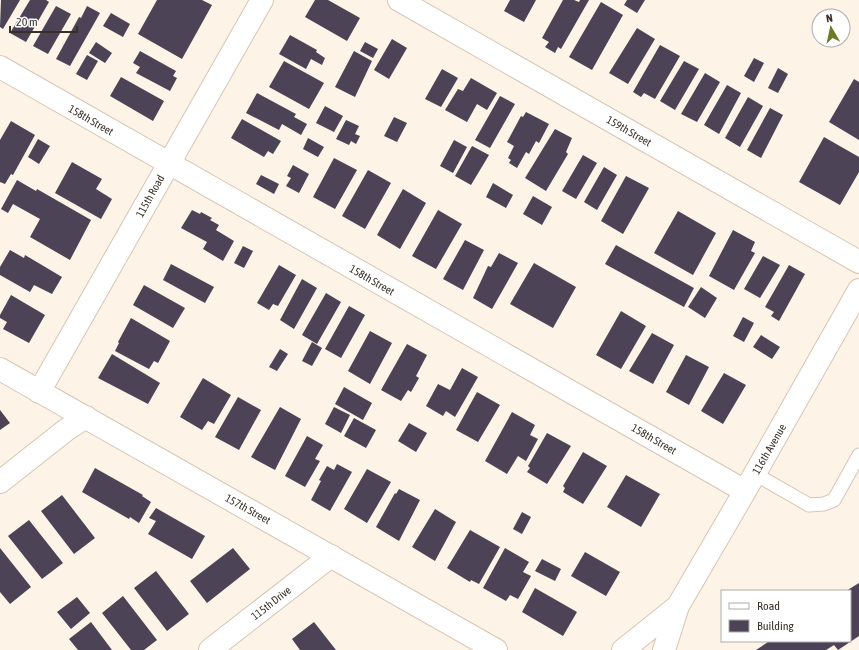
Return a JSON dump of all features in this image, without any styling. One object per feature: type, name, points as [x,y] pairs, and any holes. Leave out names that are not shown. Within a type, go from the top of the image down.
[{"type":"street","name":"115th Road","points":[[39,392],[262,0]]},
{"type":"street","name":"159th Street","points":[[399,0],[859,262]]},
{"type":"street","name":"158th Street","points":[[0,68],[168,164],[750,482]]},
{"type":"street","name":"116th Avenue","points":[[664,650],[678,606],[859,290]]},
{"type":"street","name":"157th Street","points":[[0,369],[496,650]]},
{"type":"street","points":[[0,482],[66,430],[86,417]]},
{"type":"street","name":"115th Drive","points":[[210,650],[331,556]]},
{"type":"street","name":"116th Avenue","points":[[623,650],[678,606]]},
{"type":"lane","points":[[750,482],[809,504],[824,504],[834,500],[859,455]]},
{"type":"building","points":[[1,0],[20,0],[3,29],[0,27]]},
{"type":"building","points":[[30,0],[46,0],[49,2],[26,42],[10,33]]},
{"type":"building","points":[[157,0],[202,0],[212,5],[182,59],[138,34]]},
{"type":"building","points":[[315,0],[328,0],[360,18],[347,41],[305,17]]},
{"type":"building","points":[[510,0],[536,0],[524,22],[504,11]]},
{"type":"building","points":[[563,0],[574,0],[579,2],[580,0],[589,0],[561,49],[558,47],[555,53],[545,47],[549,42],[542,38]]},
{"type":"building","points":[[627,0],[645,0],[637,13],[624,5]]},
{"type":"building","points":[[601,2],[623,15],[592,70],[569,57]]},
{"type":"building","points":[[56,6],[71,14],[48,54],[33,46]]},
{"type":"building","points":[[87,6],[100,13],[70,66],[56,59],[79,17],[81,18]]},
{"type":"building","points":[[111,13],[130,24],[123,37],[103,26]]},
{"type":"building","points":[[637,28],[655,39],[628,84],[609,73]]},
{"type":"building","points":[[290,35],[317,50],[316,52],[325,58],[322,65],[311,59],[306,69],[279,54]]},
{"type":"building","points":[[392,39],[407,48],[389,79],[374,70]]},
{"type":"building","points":[[96,42],[112,53],[105,63],[89,53]]},
{"type":"building","points":[[365,42],[378,49],[373,58],[360,51]]},
{"type":"building","points":[[660,45],[680,56],[655,99],[644,93],[641,97],[633,92]]},
{"type":"building","points":[[140,51],[176,71],[173,76],[177,78],[170,91],[136,73],[140,67],[133,63]]},
{"type":"building","points":[[354,51],[372,61],[355,97],[335,87]]},
{"type":"building","points":[[87,55],[98,61],[87,80],[76,74]]},
{"type":"building","points":[[754,58],[764,63],[754,82],[744,76]]},
{"type":"building","points":[[284,61],[324,83],[309,109],[269,87]]},
{"type":"building","points":[[684,61],[699,69],[675,110],[660,101]]},
{"type":"building","points":[[778,68],[788,74],[778,93],[768,88]]},
{"type":"building","points":[[442,69],[458,78],[441,107],[425,99]]},
{"type":"building","points":[[705,73],[720,82],[697,122],[681,114]]},
{"type":"building","points":[[121,77],[164,101],[153,121],[110,96]]},
{"type":"building","points":[[471,78],[497,93],[487,110],[477,104],[467,122],[445,110],[458,89],[463,91]]},
{"type":"building","points":[[854,79],[859,82],[859,140],[829,122]]},
{"type":"building","points":[[727,85],[741,93],[719,134],[704,125]]},
{"type":"building","points":[[257,93],[296,114],[294,117],[307,124],[301,135],[282,124],[279,130],[246,113]]},
{"type":"building","points":[[500,96],[515,104],[490,148],[475,140]]},
{"type":"building","points":[[748,97],[763,106],[740,147],[725,138]]},
{"type":"building","points":[[325,106],[343,116],[334,132],[316,123]]},
{"type":"building","points":[[770,108],[783,115],[761,158],[747,150]]},
{"type":"building","points":[[526,112],[549,124],[539,143],[536,141],[529,154],[526,152],[517,168],[509,163],[511,160],[508,158],[514,146],[507,142],[521,116],[523,117]]},
{"type":"building","points":[[394,117],[407,123],[397,142],[384,136]]},
{"type":"building","points":[[242,119],[281,141],[273,154],[268,151],[264,157],[231,138]]},
{"type":"building","points":[[346,120],[359,126],[355,134],[360,136],[356,144],[351,141],[349,145],[336,139]]},
{"type":"building","points":[[11,121],[35,135],[13,175],[11,174],[5,184],[0,182],[0,140]]},
{"type":"building","points":[[555,129],[572,138],[566,152],[568,154],[546,191],[525,178]]},
{"type":"building","points":[[824,137],[859,157],[859,172],[840,205],[799,182]]},
{"type":"building","points":[[308,138],[324,147],[318,157],[303,149]]},
{"type":"building","points":[[38,139],[50,146],[39,164],[28,157]]},
{"type":"building","points":[[454,140],[467,147],[453,173],[440,166]]},
{"type":"building","points":[[472,146],[489,155],[471,185],[455,176]]},
{"type":"building","points":[[583,155],[597,163],[576,199],[562,191]]},
{"type":"building","points":[[334,158],[357,170],[335,209],[313,197]]},
{"type":"building","points":[[72,162],[102,179],[96,189],[112,199],[101,219],[55,193]]},
{"type":"building","points":[[293,165],[309,174],[299,193],[286,186],[291,178],[287,176]]},
{"type":"building","points":[[604,167],[617,175],[597,210],[584,202]]},
{"type":"building","points":[[368,170],[391,183],[365,229],[342,216]]},
{"type":"building","points":[[261,175],[279,184],[274,194],[256,184]]},
{"type":"building","points":[[626,176],[649,188],[623,234],[601,221]]},
{"type":"building","points":[[17,180],[36,191],[37,189],[91,220],[70,260],[30,237],[40,219],[13,204],[8,213],[1,209]]},
{"type":"building","points":[[493,183],[513,195],[506,208],[486,197]]},
{"type":"building","points":[[403,189],[426,203],[400,249],[377,235]]},
{"type":"building","points":[[533,196],[552,207],[542,225],[523,214]]},
{"type":"building","points":[[192,210],[200,214],[201,212],[212,218],[210,220],[219,225],[216,230],[234,241],[223,261],[203,249],[207,242],[181,228]]},
{"type":"building","points":[[438,210],[462,224],[436,269],[412,256]]},
{"type":"building","points":[[678,211],[716,233],[693,275],[654,253]]},
{"type":"building","points":[[733,230],[755,242],[751,251],[755,253],[734,290],[709,276]]},
{"type":"building","points":[[465,240],[484,250],[463,290],[443,279]]},
{"type":"building","points":[[616,245],[694,288],[684,307],[605,264]]},
{"type":"building","points":[[243,246],[253,251],[244,268],[234,263]]},
{"type":"building","points":[[10,250],[24,258],[25,255],[62,277],[52,294],[34,285],[30,292],[0,275],[0,267]]},
{"type":"building","points":[[499,253],[518,263],[492,309],[473,298],[488,266],[491,267]]},
{"type":"building","points":[[763,256],[780,265],[760,298],[744,289]]},
{"type":"building","points":[[534,263],[576,287],[553,328],[510,304]]},
{"type":"building","points":[[171,264],[214,287],[205,303],[163,280]]},
{"type":"building","points":[[279,265],[296,275],[278,306],[273,304],[269,310],[257,303]]},
{"type":"building","points":[[789,265],[805,274],[779,321],[771,316],[774,312],[765,307]]},
{"type":"building","points":[[302,279],[317,288],[294,329],[280,320]]},
{"type":"building","points":[[144,285],[185,308],[173,328],[133,305]]},
{"type":"building","points":[[701,287],[717,298],[705,318],[688,307]]},
{"type":"building","points":[[326,293],[341,302],[317,344],[302,335]]},
{"type":"building","points":[[11,295],[45,315],[29,343],[3,329],[7,322],[0,318],[0,315]]},
{"type":"building","points":[[349,306],[365,315],[341,358],[325,349]]},
{"type":"building","points":[[621,311],[646,326],[621,369],[596,355]]},
{"type":"building","points":[[743,317],[754,323],[744,342],[733,336]]},
{"type":"building","points":[[131,318],[170,341],[158,363],[154,361],[149,369],[115,351],[119,343],[118,342]]},
{"type":"building","points":[[370,331],[392,343],[370,384],[348,371]]},
{"type":"building","points":[[652,333],[674,345],[653,384],[629,371]]},
{"type":"building","points":[[761,335],[780,347],[772,359],[753,347]]},
{"type":"building","points":[[312,342],[322,348],[312,366],[302,361]]},
{"type":"building","points":[[407,344],[427,355],[416,376],[419,378],[411,392],[408,390],[401,401],[381,390]]},
{"type":"building","points":[[280,349],[288,354],[277,371],[269,367]]},
{"type":"building","points":[[112,354],[160,383],[148,404],[98,378]]},
{"type":"building","points":[[686,355],[709,367],[689,405],[666,392]]},
{"type":"building","points":[[462,368],[478,377],[455,417],[446,411],[443,416],[426,406],[438,384],[450,390]]},
{"type":"building","points":[[724,373],[746,385],[723,424],[701,411]]},
{"type":"building","points":[[203,378],[231,395],[214,424],[208,421],[202,430],[180,417]]},
{"type":"building","points":[[344,387],[372,403],[363,420],[335,404]]},
{"type":"building","points":[[477,392],[500,405],[478,442],[456,430]]},
{"type":"building","points":[[238,397],[261,410],[239,450],[215,437]]},
{"type":"building","points":[[280,407],[301,419],[275,470],[251,457]]},
{"type":"building","points":[[334,407],[350,415],[341,433],[325,424]]},
{"type":"building","points":[[0,410],[10,423],[0,430]]},
{"type":"building","points":[[512,412],[535,425],[530,435],[538,439],[526,461],[518,456],[507,474],[485,461]]},
{"type":"building","points":[[354,418],[376,430],[366,448],[344,436]]},
{"type":"building","points":[[409,423],[427,433],[416,452],[398,441]]},
{"type":"building","points":[[547,433],[571,446],[547,484],[527,472],[530,468],[528,466]]},
{"type":"building","points":[[307,436],[323,445],[315,459],[320,461],[305,487],[285,476]]},
{"type":"building","points":[[583,452],[607,466],[583,504],[563,492],[565,488],[563,486]]},
{"type":"building","points":[[337,464],[352,472],[330,511],[311,500],[321,481],[319,480],[327,466],[334,470]]},
{"type":"building","points":[[95,468],[143,495],[142,496],[151,502],[139,523],[130,517],[129,519],[82,492]]},
{"type":"building","points":[[367,469],[391,482],[367,523],[344,509]]},
{"type":"building","points":[[626,475],[660,494],[641,527],[607,507]]},
{"type":"building","points":[[399,489],[420,500],[399,541],[376,527],[395,493],[396,494]]},
{"type":"building","points":[[62,495],[95,538],[74,554],[41,511]]},
{"type":"building","points":[[156,508],[205,536],[192,559],[148,534],[156,521],[149,518]]},
{"type":"building","points":[[435,509],[456,522],[435,561],[412,547]]},
{"type":"building","points":[[522,512],[531,517],[522,534],[513,529]]},
{"type":"building","points":[[29,520],[63,563],[42,579],[8,536]]},
{"type":"building","points":[[470,530],[500,547],[479,584],[471,580],[470,582],[447,568]]},
{"type":"building","points":[[0,548],[31,587],[10,604],[0,592]]},
{"type":"building","points":[[233,548],[250,569],[207,603],[190,581]]},
{"type":"building","points":[[505,548],[529,562],[523,572],[531,576],[518,599],[510,595],[506,601],[483,588]]},
{"type":"building","points":[[585,552],[620,572],[606,596],[571,576]]},
{"type":"building","points":[[542,559],[561,569],[555,581],[535,571]]},
{"type":"building","points":[[156,571],[189,614],[167,631],[134,588]]},
{"type":"building","points":[[859,583],[859,636],[851,641],[851,590],[848,590]]},
{"type":"building","points":[[535,588],[577,612],[563,636],[522,612]]},
{"type":"building","points":[[123,596],[157,640],[144,650],[131,650],[102,613]]},
{"type":"building","points":[[77,597],[90,613],[71,629],[57,612]]},
{"type":"building","points":[[91,622],[112,650],[78,650],[69,639]]},
{"type":"building","points":[[314,622],[336,650],[300,650],[292,639]]},
{"type":"building","points":[[768,642],[850,642],[838,650],[834,645],[826,650],[756,650]]}]
